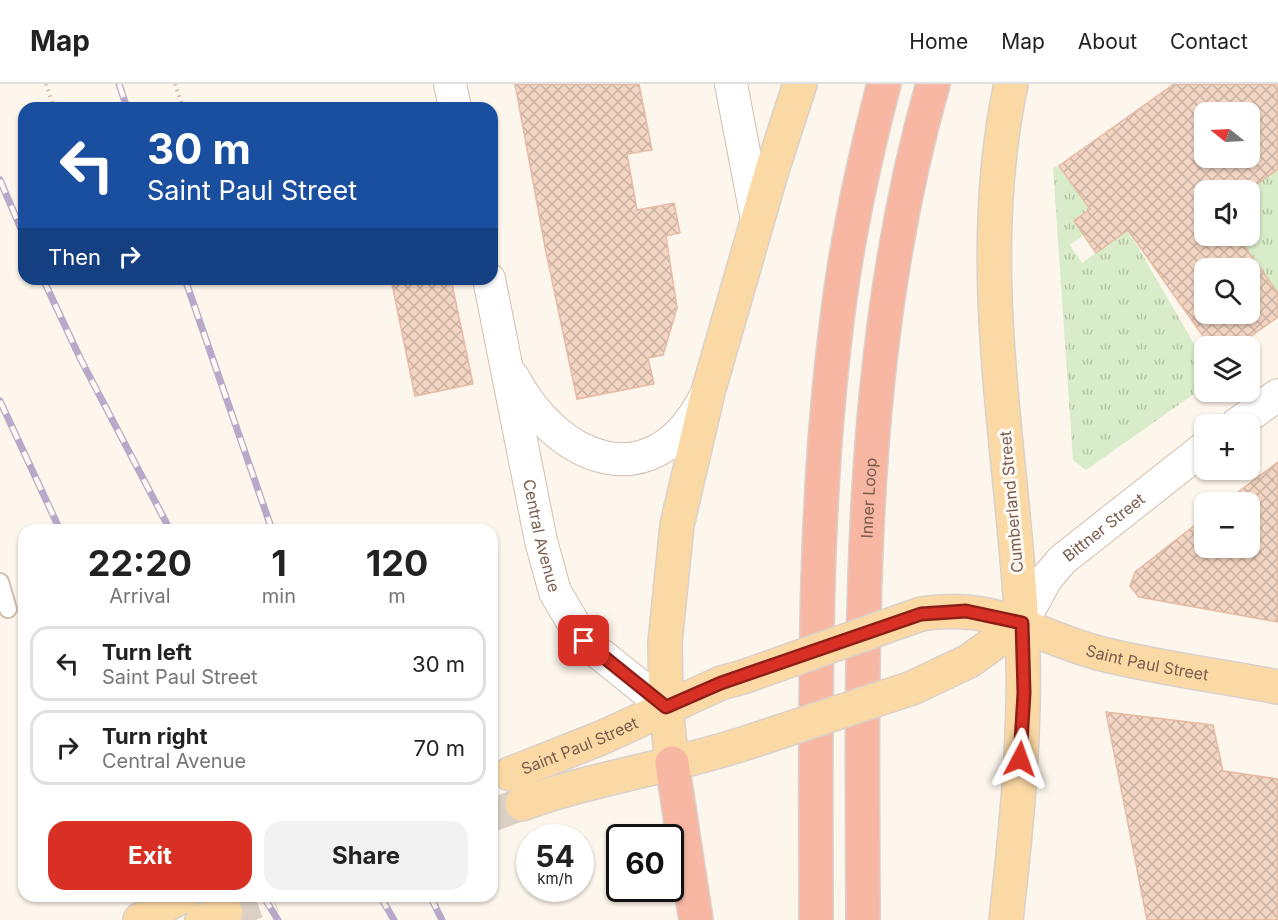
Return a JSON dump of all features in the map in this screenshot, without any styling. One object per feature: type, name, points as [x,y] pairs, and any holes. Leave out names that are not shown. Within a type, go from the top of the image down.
[{"type":"highway","points":[[816,920],[816,657],[828,410],[851,229],[884,84]]},
{"type":"highway","name":"Inner Loop","points":[[863,920],[862,642],[875,405],[882,332],[901,211],[933,84]]},
{"type":"highway","points":[[672,763],[696,920]]},
{"type":"main road","points":[[672,763],[666,707],[665,642],[671,565],[683,489],[757,220],[800,84]]},
{"type":"main road","name":"Cumberland Street","points":[[1006,920],[1022,740],[1022,623],[993,291],[997,168],[1011,84]]},
{"type":"main road","name":"Saint Paul Street","points":[[510,774],[601,738],[721,683],[921,614],[966,611],[1022,623],[1051,638],[1109,655],[1278,687]]},
{"type":"main road","name":"Saint Paul Street","points":[[522,804],[595,781],[749,742],[912,688],[969,661],[1022,623]]},
{"type":"main road","points":[[140,920],[172,902]]},
{"type":"street","points":[[450,84],[454,102]]},
{"type":"street","points":[[731,84],[757,220]]},
{"type":"street","name":"Central Avenue","points":[[490,285],[540,541],[555,592],[584,641],[666,707]]},
{"type":"street","name":"Central Avenue","points":[[505,357],[526,399],[557,433],[578,448],[615,459],[642,457],[668,445],[690,423],[708,392]]},
{"type":"street","points":[[1251,414],[1278,395]]},
{"type":"street","name":"Bittner Street","points":[[1022,623],[1046,579],[1062,560],[1194,456]]},
{"type":"lane","points":[[0,582],[8,609]]},
{"type":"path","points":[[46,84],[52,102]]},
{"type":"path","points":[[175,84],[181,102]]},
{"type":"green space","points":[[1059,166],[1090,209],[1074,221],[1084,235],[1070,245],[1082,263],[1128,230],[1194,344],[1194,394],[1086,470],[1073,460],[1053,168]]},
{"type":"green space","points":[[1278,169],[1278,293],[1260,268],[1260,258],[1253,258],[1244,246],[1260,246],[1260,182]]},
{"type":"building","points":[[515,84],[639,84],[652,150],[627,154],[637,210],[674,203],[680,233],[666,236],[677,308],[663,355],[648,358],[654,384],[577,399],[546,252]]},
{"type":"building","points":[[1174,84],[1278,84],[1278,169],[1260,182],[1260,180],[1194,180],[1194,246],[1244,246],[1253,258],[1194,258],[1194,323],[1128,230],[1096,253],[1074,221],[1090,209],[1059,166]]},
{"type":"building","points":[[1260,268],[1278,293],[1278,317],[1251,336],[1203,336],[1194,324],[1260,324]]},
{"type":"building","points":[[392,285],[452,285],[473,384],[415,396]]},
{"type":"building","points":[[1278,462],[1278,622],[1139,597],[1130,586],[1135,572],[1194,526],[1194,558],[1260,558],[1260,492],[1238,492],[1254,480],[1260,480],[1260,476]]},
{"type":"building","points":[[1106,712],[1213,725],[1223,771],[1278,779],[1278,920],[1147,920]]},
{"type":"tunnel","points":[[498,813],[522,804]]},
{"type":"tunnel","points":[[226,913],[256,902]]},
{"type":"railway","points":[[119,84],[125,102]]},
{"type":"railway","points":[[0,180],[18,222]]},
{"type":"railway","points":[[46,285],[81,360],[167,524]]},
{"type":"railway","points":[[187,285],[270,524]]},
{"type":"railway","points":[[0,401],[57,524]]},
{"type":"railway","points":[[267,902],[278,920]]},
{"type":"railway","points":[[384,902],[394,920]]},
{"type":"railway","points":[[433,902],[442,920]]},
{"type":"route","points":[[584,641],[597,654],[666,707],[721,683],[921,614],[966,611],[990,614],[1022,623],[1024,693],[1020,759]]}]
